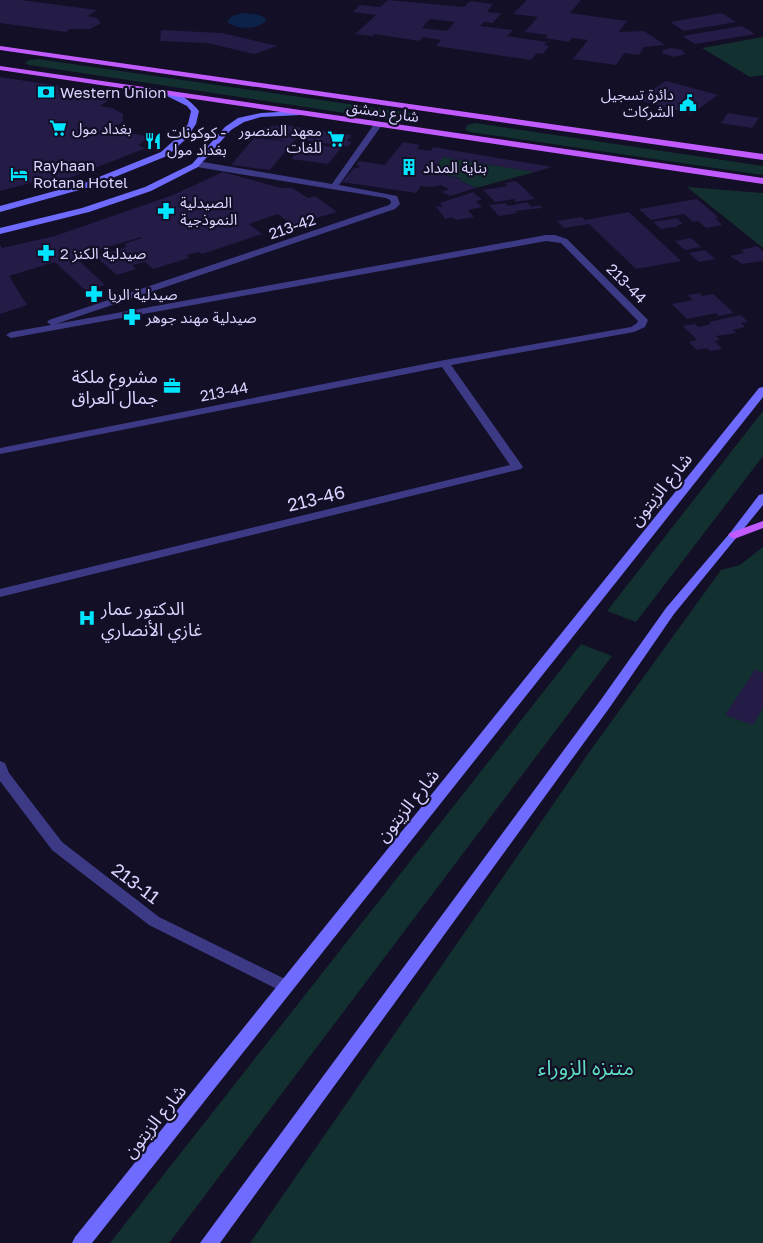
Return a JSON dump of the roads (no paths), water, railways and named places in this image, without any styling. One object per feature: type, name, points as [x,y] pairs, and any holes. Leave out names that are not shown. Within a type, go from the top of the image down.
[{"type":"main road","points":[[0,50],[0,56]]},
{"type":"main road","name":"شارع دمشق","points":[[0,50],[763,157]]},
{"type":"main road","points":[[32,73],[17,68],[16,64],[18,61],[32,56],[49,56]]},
{"type":"main road","name":"شارع دمشق","points":[[0,68],[763,181]]},
{"type":"main road","points":[[0,209],[86,185],[164,154],[183,137],[192,124],[195,111],[190,104],[170,94]]},
{"type":"main road","points":[[403,128],[418,128],[431,119],[426,109]]},
{"type":"main road","points":[[0,231],[45,221],[109,202],[168,180],[197,164],[231,126],[240,120],[253,116],[297,113]]},
{"type":"main road","points":[[466,137],[457,130],[459,124],[474,117],[481,117]]},
{"type":"main road","name":"شارع الزيتون","points":[[81,1243],[763,390]]},
{"type":"main road","points":[[209,1243],[605,704],[670,611],[734,535],[763,497]]},
{"type":"main road","points":[[734,535],[763,524]]},
{"type":"street","points":[[333,188],[378,124]]},
{"type":"street","name":"213-42","points":[[0,337],[11,335],[392,207],[396,204],[394,198],[388,196],[197,164]]},
{"type":"street","name":"213-44","points":[[0,451],[445,363],[634,329],[642,325],[643,320],[564,241],[556,238],[546,238],[11,335]]},
{"type":"street","name":"213-46","points":[[0,593],[517,467],[445,363]]},
{"type":"street","name":"213-11","points":[[1,772],[57,846],[154,920],[285,986]]},
{"type":"water","points":[[243,13],[264,17],[266,21],[257,26],[246,28],[231,25],[227,22],[232,16]]},
{"type":"place","name":"Western Union","points":[[46,92]]},
{"type":"place","name":"دائرة تسجيل الشركات","points":[[688,103]]},
{"type":"place","name":"بغداد مول","points":[[58,128]]},
{"type":"place","name":"معهد المنصور للغات","points":[[336,139]]},
{"type":"place","name":"كوكونات - بغداد مول","points":[[153,141]]},
{"type":"place","name":"بناية المداد","points":[[409,167]]},
{"type":"place","name":"Rayhaan Rotana Hotel","points":[[19,174]]},
{"type":"place","name":"الصيدلية النموذجية","points":[[166,211]]},
{"type":"place","name":"صيدلية الكنز 2","points":[[46,253]]},
{"type":"place","name":"صيدلية الريا","points":[[94,294]]},
{"type":"place","name":"صيدلية مهند جوهر","points":[[132,317]]},
{"type":"place","name":"مشروع ملكة جمال العراق","points":[[172,386]]},
{"type":"place","name":"الدكتور عمار غازي الأنصاري","points":[[87,618]]},
{"type":"park label","name":"متنزه الزوراء","points":[[586,1067]]}]
